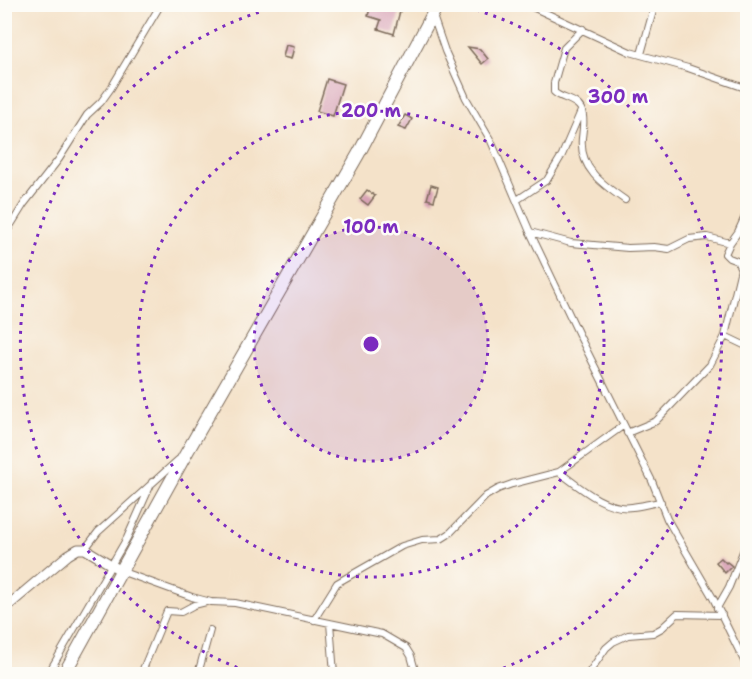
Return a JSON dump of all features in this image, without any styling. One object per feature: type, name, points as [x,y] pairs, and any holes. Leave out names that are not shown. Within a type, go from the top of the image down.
[{"type":"highway","points":[[64,675],[363,146],[435,10]]},
{"type":"street","points":[[4,236],[87,115],[101,102],[111,88],[161,4]]},
{"type":"street","points":[[526,4],[541,7],[619,48],[747,88]]},
{"type":"street","points":[[641,54],[655,4]]},
{"type":"street","points":[[435,10],[445,51],[466,98],[491,141],[530,232],[661,502],[667,519],[722,615],[747,669]]},
{"type":"street","points":[[583,29],[564,48],[554,90],[556,94],[576,104],[582,110],[584,161],[596,178],[625,200]]},
{"type":"street","points":[[517,200],[547,180],[562,155],[582,110]]},
{"type":"street","points":[[627,433],[651,424],[711,365],[724,336],[741,269],[737,261],[725,254],[747,210]]},
{"type":"street","points":[[530,232],[571,243],[627,248],[669,249],[689,239],[707,237],[729,243]]},
{"type":"street","points":[[724,336],[747,347]]},
{"type":"street","points":[[314,620],[337,582],[402,546],[422,540],[441,539],[486,496],[498,489],[559,471],[624,425]]},
{"type":"street","points":[[85,549],[98,532],[188,452]]},
{"type":"street","points":[[559,471],[591,496],[615,505],[632,507],[661,502]]},
{"type":"street","points":[[48,675],[131,531],[152,482]]},
{"type":"street","points":[[717,608],[729,587],[747,539]]},
{"type":"street","points":[[4,609],[78,549],[85,549],[123,572],[211,602]]},
{"type":"street","points":[[141,675],[167,611],[181,612],[199,603],[211,602],[235,603],[382,634],[402,644],[409,652],[416,675]]},
{"type":"street","points":[[588,675],[606,648],[622,638],[653,633],[673,615],[682,613],[722,615]]},
{"type":"street","points":[[330,623],[334,675]]},
{"type":"street","points":[[198,675],[210,630]]},
{"type":"building","points":[[371,4],[384,9],[385,6],[400,11],[394,34],[378,29],[381,20],[368,16]]},
{"type":"building","points":[[286,45],[294,47],[291,59],[283,57]]},
{"type":"building","points":[[468,47],[480,49],[488,59],[482,64]]},
{"type":"building","points":[[327,79],[343,84],[333,116],[317,111]]},
{"type":"building","points":[[405,115],[412,119],[406,130],[398,127]]},
{"type":"building","points":[[431,185],[438,187],[434,201],[427,199]]},
{"type":"building","points":[[367,190],[375,196],[368,205],[360,199]]},
{"type":"building","points":[[721,558],[732,566],[725,573],[716,562]]}]
